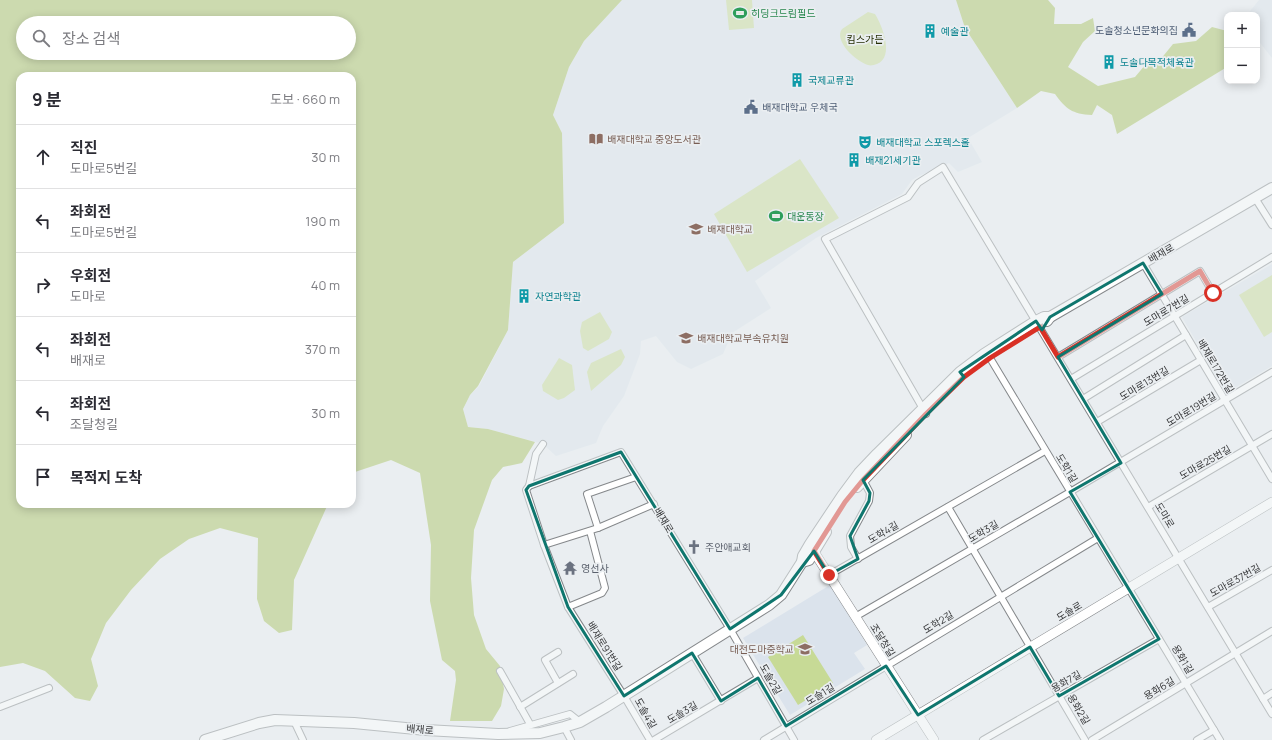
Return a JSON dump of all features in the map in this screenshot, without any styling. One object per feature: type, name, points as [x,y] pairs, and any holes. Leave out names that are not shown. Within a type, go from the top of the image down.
[{"type":"main road","name":"배재로","points":[[812,548],[859,473],[880,456],[984,354],[1038,324],[1047,322],[1050,317],[1272,188]]},
{"type":"main road","name":"배재로","points":[[962,374],[990,358],[1038,324]]},
{"type":"main road","name":"배재로","points":[[205,740],[222,737],[265,721],[354,723],[426,730],[498,734],[568,734],[580,722],[769,605],[780,595],[802,562],[803,556],[812,548],[880,456]]},
{"type":"street","points":[[924,412],[825,239],[908,197],[918,183],[943,167],[1038,324]]},
{"type":"street","points":[[1256,198],[1272,225]]},
{"type":"street","name":"도마로7번길","points":[[1071,379],[1272,257]]},
{"type":"street","name":"배재로172번길","points":[[1143,263],[1272,479]]},
{"type":"street","points":[[1058,357],[1200,271],[1213,293]]},
{"type":"street","name":"도마로","points":[[1038,324],[1272,714]]},
{"type":"street","points":[[1083,399],[1186,335]]},
{"type":"street","name":"도학1길","points":[[990,358],[1128,588]]},
{"type":"street","name":"도마로13번길","points":[[1097,422],[1201,360]]},
{"type":"street","name":"도마로19번길","points":[[1121,462],[1272,372]]},
{"type":"street","name":"도마로25번길","points":[[1148,506],[1272,434]]},
{"type":"street","name":"배재로91번길","points":[[543,444],[536,454],[529,486],[526,490],[544,545],[568,607],[624,696]]},
{"type":"street","name":"도학4길","points":[[829,575],[1045,451]]},
{"type":"street","name":"배재로","points":[[529,486],[621,452],[730,629]]},
{"type":"street","name":"도학3길","points":[[855,616],[1121,462]]},
{"type":"street","points":[[598,528],[587,494],[636,477]]},
{"type":"street","points":[[858,559],[851,547],[850,536],[869,501],[870,492],[863,480]]},
{"type":"street","name":"도솔로","points":[[876,740],[1272,502]]},
{"type":"street","points":[[544,545],[590,531],[654,504]]},
{"type":"street","points":[[948,507],[1030,647]]},
{"type":"street","points":[[568,607],[602,593],[605,588],[590,531]]},
{"type":"street","name":"도학2길","points":[[886,666],[1098,538]]},
{"type":"street","name":"조달청길","points":[[812,548],[934,740]]},
{"type":"street","name":"도마로37번길","points":[[1208,607],[1272,570]]},
{"type":"street","name":"용화1길","points":[[1128,588],[1220,740]]},
{"type":"street","name":"도솔2길","points":[[730,629],[794,740]]},
{"type":"street","name":"용화6길","points":[[1092,740],[1272,631]]},
{"type":"street","name":"용화7길","points":[[983,740],[1159,639]]},
{"type":"street","name":"용화2길","points":[[1030,647],[1085,740]]},
{"type":"street","points":[[558,652],[545,660],[558,684]]},
{"type":"street","points":[[692,653],[721,700]]},
{"type":"street","name":"도솔1길","points":[[764,740],[886,666]]},
{"type":"street","points":[[500,671],[530,724]]},
{"type":"street","points":[[520,707],[573,674]]},
{"type":"street","name":"도솔3길","points":[[654,740],[758,678]]},
{"type":"street","points":[[0,707],[48,688]]},
{"type":"street","points":[[1263,698],[1272,693]]},
{"type":"street","name":"도솔4길","points":[[624,696],[650,740]]},
{"type":"street","points":[[498,734],[570,714],[580,722]]},
{"type":"street","points":[[294,721],[303,740]]},
{"type":"street","points":[[1197,740],[1214,730]]},
{"type":"street","points":[[563,740],[568,734]]},
{"type":"highlighted area","points":[[1143,263],[1162,294],[1058,357],[1121,463],[1070,492],[1159,639],[1059,696],[1030,647],[918,715],[886,666],[786,726],[758,678],[721,701],[692,653],[624,696],[568,607],[526,490],[529,486],[621,452],[730,629],[781,595],[814,551],[829,575],[858,559],[850,536],[869,501],[870,493],[863,480],[964,377],[960,372],[1036,321],[1042,330],[1050,317]]},
{"type":"shaded area","name":"배재대학교","points":[[622,0],[956,0],[965,28],[1017,108],[968,138],[982,162],[958,172],[949,163],[919,176],[912,180],[902,194],[816,238],[755,281],[771,308],[732,333],[723,354],[691,369],[677,362],[656,336],[641,341],[640,354],[624,396],[603,426],[596,443],[556,456],[543,444],[488,429],[468,427],[463,409],[470,395],[479,386],[508,330],[513,262],[564,223],[562,133],[553,115],[569,67],[584,41]]},
{"type":"shaded area","points":[[1259,0],[1272,0],[1272,58],[1260,43],[1260,12],[1249,12]]},
{"type":"shaded area","points":[[1272,264],[1272,366],[1226,393],[1182,317]]},
{"type":"shaded area","name":"대전도마중학교","points":[[830,585],[867,645],[854,653],[865,669],[790,715],[743,638]]},
{"type":"green space","points":[[0,0],[622,0],[584,41],[569,67],[553,115],[562,133],[564,223],[513,262],[508,330],[478,386],[470,395],[463,409],[468,427],[488,429],[535,442],[522,463],[503,467],[492,480],[474,530],[471,578],[474,615],[486,649],[500,666],[504,689],[501,706],[492,721],[450,721],[456,680],[455,671],[442,660],[430,601],[431,545],[420,473],[391,460],[356,472],[356,72],[16,72],[16,508],[326,508],[294,580],[292,630],[279,633],[264,621],[257,599],[258,538],[220,528],[189,539],[160,559],[131,590],[106,623],[91,659],[98,686],[90,701],[75,698],[45,671],[23,663],[0,667]]},
{"type":"green space","name":"히딩크드림필드","points":[[726,0],[752,0],[754,28],[729,30]]},
{"type":"green space","points":[[956,0],[1048,0],[1055,8],[1054,24],[1081,24],[1093,18],[1095,31],[1083,42],[1068,67],[1098,86],[1135,77],[1151,58],[1160,60],[1173,44],[1196,41],[1212,27],[1224,30],[1224,69],[1117,134],[1112,115],[1097,105],[1092,115],[1074,112],[1066,107],[1055,94],[1041,91],[1017,108],[965,28]]},
{"type":"green space","name":"킴스가든","points":[[868,12],[875,14],[881,25],[886,48],[885,55],[882,60],[877,64],[871,65],[858,60],[843,45],[840,34],[842,29]]},
{"type":"green space","name":"대운동장","points":[[800,159],[839,218],[747,272],[714,214]]},
{"type":"green space","points":[[1272,275],[1272,332],[1264,337],[1239,295]]},
{"type":"green space","points":[[600,312],[612,332],[609,339],[588,351],[583,348],[580,331],[582,322]]},
{"type":"green space","points":[[621,349],[625,357],[621,365],[591,391],[587,372],[591,363]]},
{"type":"green space","points":[[559,358],[572,365],[575,390],[564,398],[558,400],[543,391],[542,385]]},
{"type":"green space","points":[[803,635],[833,683],[798,705],[768,657]]},
{"type":"place","name":"히딩크드림필드","points":[[740,13]]},
{"type":"place","name":"도솔청소년문화의집","points":[[1189,30]]},
{"type":"place","name":"예술관","points":[[930,31]]},
{"type":"place","name":"도솔다목적체육관","points":[[1109,62]]},
{"type":"place","name":"국제교류관","points":[[797,80]]},
{"type":"place","name":"배재대학교 우체국","points":[[751,107]]},
{"type":"place","name":"배재대학교 중앙도서관","points":[[596,139]]},
{"type":"place","name":"배재대학교 스포렉스홀","points":[[865,142]]},
{"type":"place","name":"배재21세기관","points":[[854,160]]},
{"type":"place","name":"대운동장","points":[[776,216]]},
{"type":"place","name":"배재대학교","points":[[696,229]]},
{"type":"place","name":"자연과학관","points":[[524,296]]},
{"type":"place","name":"배재대학교부속유치원","points":[[686,338]]},
{"type":"place","name":"주안애교회","points":[[694,547]]},
{"type":"place","name":"영선사","points":[[570,568]]},
{"type":"place","name":"대전도마중학교","points":[[805,649]]},
{"type":"route","points":[[829,575],[818,560],[814,551],[845,502],[882,459],[964,377],[990,358],[1040,327],[1058,357],[1200,271],[1213,293]]}]
